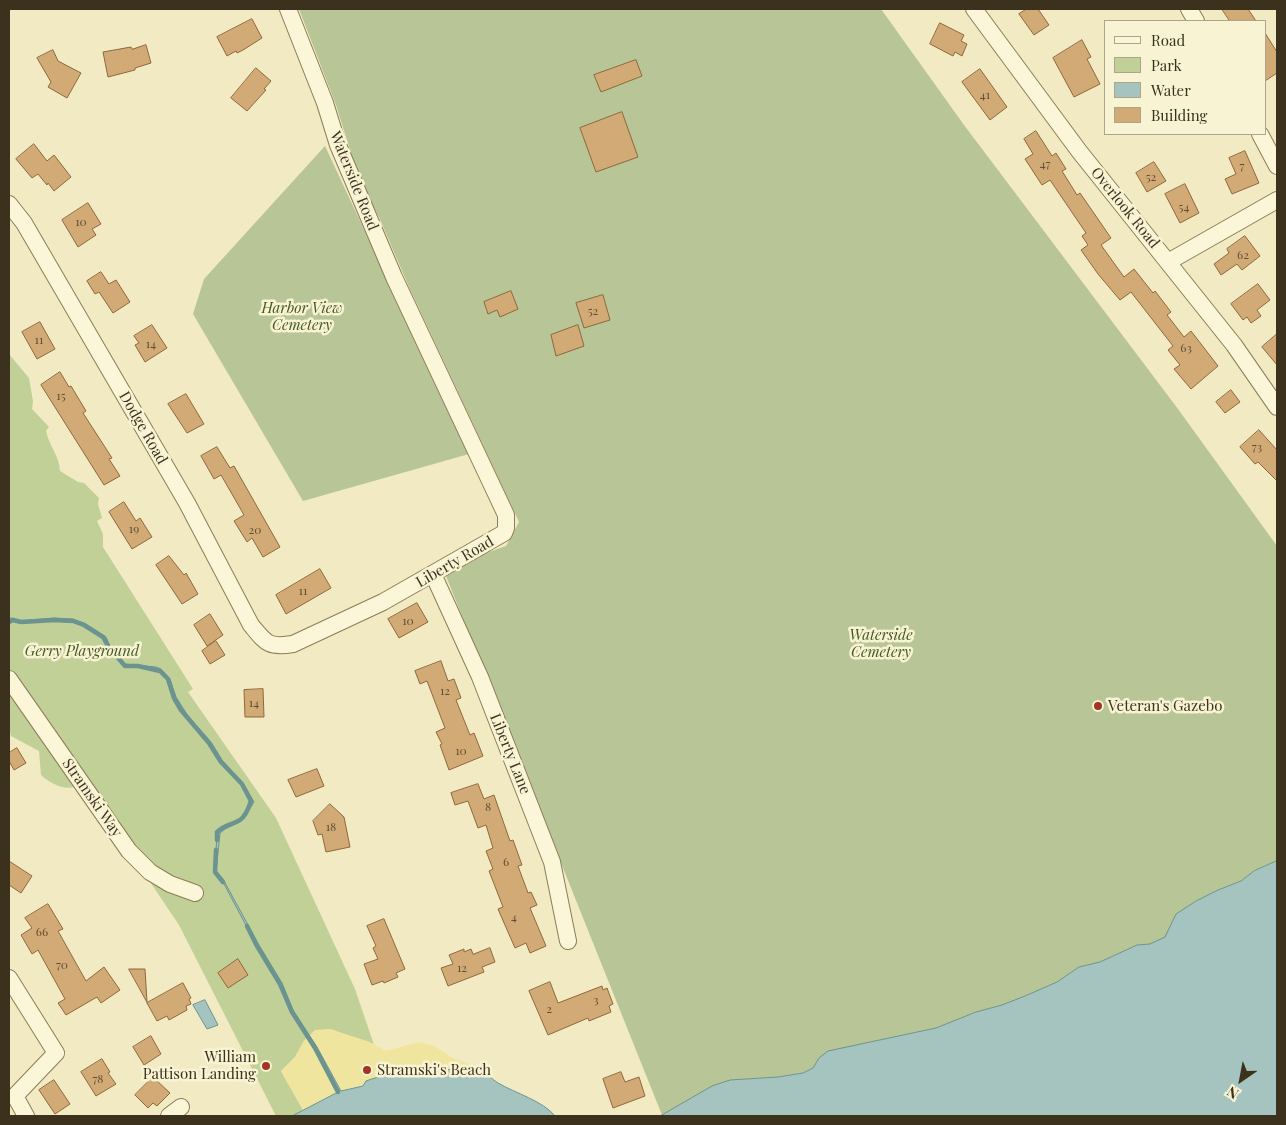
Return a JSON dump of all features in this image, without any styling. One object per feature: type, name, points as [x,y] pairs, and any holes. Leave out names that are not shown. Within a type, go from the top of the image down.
[{"type":"street","name":"Waterside Road","points":[[288,9],[325,103],[338,145],[394,278],[428,351]]},
{"type":"street","name":"Overlook Road","points":[[974,9],[1079,151],[1232,342],[1277,407]]},
{"type":"street","points":[[1189,9],[1195,20]]},
{"type":"street","points":[[1261,135],[1277,166]]},
{"type":"street","points":[[1168,262],[1277,200]]},
{"type":"street","name":"Dodge Road","points":[[9,204],[24,222],[187,503],[251,624],[264,641],[278,646]]},
{"type":"street","name":"Liberty Road","points":[[278,646],[293,644],[383,602],[504,533],[506,515],[428,351]]},
{"type":"street","name":"Liberty Lane","points":[[433,574],[480,677],[552,862],[568,941]]},
{"type":"street","name":"Stramski Way","points":[[9,679],[129,851],[150,872],[170,884],[195,894]]},
{"type":"street","points":[[9,978],[56,1054],[16,1096],[26,1116]]},
{"type":"green space","name":"Waterside Cemetery","points":[[299,9],[881,9],[964,125],[1178,409],[1277,546],[1277,861],[1254,871],[1241,881],[1196,901],[1176,914],[1165,938],[1150,944],[1137,945],[1100,962],[1079,967],[1057,982],[1025,996],[976,1012],[936,1028],[862,1044],[819,1058],[813,1068],[803,1073],[778,1077],[730,1080],[712,1086],[662,1115],[446,576],[486,553],[506,546],[519,522],[409,287],[379,217],[362,188],[336,105]]},
{"type":"green space","name":"Harbor View Cemetery","points":[[325,146],[469,454],[303,501],[193,314],[204,279]]},
{"type":"green space","name":"Gerry Playground","points":[[9,354],[29,378],[33,401],[32,409],[49,427],[46,431],[58,460],[60,471],[78,482],[84,483],[99,498],[98,504],[102,518],[97,521],[103,534],[103,547],[193,689],[188,692],[276,818],[355,989],[374,1045],[330,1029],[314,1031],[304,1041],[295,1057],[281,1071],[303,1110],[292,1116],[276,1116],[179,925],[83,782],[78,786],[67,788],[50,782],[41,775],[39,751],[11,736],[9,726]]},
{"type":"sand","name":"Stramski's Beach","points":[[330,1029],[370,1042],[386,1051],[419,1042],[434,1046],[451,1057],[480,1069],[423,1071],[379,1076],[363,1086],[349,1088],[328,1096],[303,1110],[281,1071],[295,1057],[304,1041],[315,1030]]},
{"type":"water","points":[[12,618],[20,621],[54,618],[73,619],[84,623],[106,637],[110,646],[125,664],[161,669],[170,679],[176,697],[188,716],[211,742],[222,760],[243,783],[254,802],[242,820],[220,833],[216,872],[224,881],[282,983],[293,1010],[317,1047],[341,1091],[363,1086],[366,1081],[393,1074],[422,1070],[480,1069],[493,1080],[543,1106],[555,1116],[292,1116],[338,1092],[315,1048],[292,1012],[280,984],[257,946],[223,882],[215,872],[217,832],[242,818],[251,801],[242,784],[221,762],[209,743],[181,710],[174,698],[168,679],[160,671],[138,666],[125,666],[103,637],[84,625],[73,621],[21,622],[13,620],[9,622],[9,619]]},
{"type":"water","points":[[1277,861],[1277,1116],[660,1116],[712,1086],[730,1080],[778,1077],[803,1073],[813,1068],[819,1058],[828,1051],[936,1028],[976,1012],[1025,996],[1057,982],[1079,967],[1100,962],[1137,945],[1150,944],[1165,937],[1176,914],[1196,901],[1241,881],[1254,871]]},
{"type":"water","points":[[205,1000],[218,1025],[207,1029],[193,1005]]},
{"type":"building","points":[[1027,9],[1038,9],[1049,25],[1034,35],[1019,14]]},
{"type":"building","points":[[1222,9],[1248,9],[1255,20],[1229,20]]},
{"type":"building","points":[[252,19],[262,38],[243,50],[237,53],[236,51],[227,56],[217,37]]},
{"type":"building","points":[[940,23],[964,35],[961,41],[967,44],[962,56],[955,52],[953,56],[930,44]]},
{"type":"building","points":[[1266,35],[1277,52],[1277,73],[1266,80]]},
{"type":"building","points":[[1082,40],[1091,57],[1087,59],[1100,84],[1074,97],[1053,58]]},
{"type":"building","points":[[146,45],[151,63],[135,68],[135,70],[108,77],[103,52],[131,47],[132,49]]},
{"type":"building","points":[[53,50],[58,61],[81,73],[67,98],[48,87],[51,82],[37,58]]},
{"type":"building","points":[[636,60],[642,76],[601,92],[594,75]]},
{"type":"building","points":[[256,68],[271,81],[264,89],[266,90],[247,111],[231,98]]},
{"type":"building","points":[[980,69],[1007,107],[990,120],[962,82]]},
{"type":"building","points":[[622,112],[638,157],[596,172],[580,128]]},
{"type":"building","points":[[1036,131],[1052,156],[1056,153],[1066,169],[1062,171],[1077,195],[1080,193],[1111,238],[1101,245],[1124,277],[1134,269],[1153,293],[1155,291],[1171,312],[1167,315],[1184,337],[1191,331],[1218,366],[1191,389],[1174,369],[1180,365],[1168,350],[1173,346],[1131,292],[1120,300],[1098,274],[1081,250],[1088,245],[1082,236],[1086,233],[1050,180],[1042,185],[1025,159],[1033,154],[1024,139]]},
{"type":"building","points":[[34,144],[47,161],[54,155],[71,177],[54,191],[38,174],[32,178],[16,159]]},
{"type":"building","points":[[1245,151],[1259,183],[1232,194],[1225,179],[1236,174],[1229,158]]},
{"type":"building","points":[[1154,162],[1166,181],[1147,192],[1136,173]]},
{"type":"building","points":[[1185,184],[1199,213],[1180,223],[1165,194]]},
{"type":"building","points":[[88,203],[101,224],[92,229],[96,235],[78,247],[62,220]]},
{"type":"building","points":[[1245,236],[1260,256],[1242,270],[1237,264],[1221,275],[1214,264],[1229,253],[1227,249]]},
{"type":"building","points":[[101,272],[109,284],[116,280],[130,302],[113,313],[99,292],[95,294],[87,281]]},
{"type":"building","points":[[1258,284],[1270,300],[1257,310],[1261,316],[1251,323],[1247,317],[1243,320],[1231,304]]},
{"type":"building","points":[[511,291],[518,309],[500,317],[497,310],[488,314],[484,302]]},
{"type":"building","points":[[603,295],[610,320],[584,328],[576,303]]},
{"type":"building","points":[[40,322],[55,349],[37,359],[22,332]]},
{"type":"building","points":[[152,325],[167,348],[145,362],[135,345],[139,343],[134,336]]},
{"type":"building","points":[[578,325],[584,346],[556,356],[551,335]]},
{"type":"building","points":[[1277,334],[1277,365],[1262,347]]},
{"type":"building","points":[[60,372],[86,411],[83,413],[112,458],[109,459],[120,476],[104,485],[41,385]]},
{"type":"building","points":[[1231,390],[1240,402],[1225,413],[1216,402]]},
{"type":"building","points":[[186,394],[204,424],[187,433],[168,404]]},
{"type":"building","points":[[1259,430],[1277,450],[1277,481],[1258,462],[1255,464],[1240,447]]},
{"type":"building","points":[[217,447],[230,468],[234,466],[280,547],[263,557],[252,538],[247,542],[234,521],[244,515],[221,475],[214,479],[201,456]]},
{"type":"building","points":[[124,502],[136,521],[140,518],[152,537],[132,549],[109,512]]},
{"type":"building","points":[[169,556],[184,575],[186,573],[198,594],[182,604],[156,565]]},
{"type":"building","points":[[320,569],[331,588],[286,614],[276,595]]},
{"type":"building","points":[[417,603],[428,622],[399,638],[388,619]]},
{"type":"building","points":[[210,614],[223,635],[207,646],[194,625]]},
{"type":"building","points":[[216,641],[225,655],[210,664],[202,651]]},
{"type":"building","points":[[441,661],[448,681],[454,679],[461,698],[456,700],[470,735],[474,733],[483,756],[449,770],[440,745],[442,744],[436,732],[445,728],[427,681],[420,684],[415,671]]},
{"type":"building","points":[[263,689],[264,717],[245,717],[244,690]]},
{"type":"building","points":[[17,748],[26,763],[14,770],[9,761],[9,753]]},
{"type":"building","points":[[317,769],[324,786],[296,797],[288,780]]},
{"type":"building","points":[[478,784],[484,799],[494,795],[510,841],[513,840],[522,865],[518,866],[528,893],[531,892],[537,905],[530,908],[546,946],[530,953],[526,943],[515,948],[498,909],[503,907],[489,871],[493,869],[486,851],[493,848],[486,825],[478,828],[468,801],[455,805],[451,793]]},
{"type":"building","points":[[330,804],[344,817],[350,847],[326,852],[322,834],[318,835],[313,821]]},
{"type":"building","points":[[9,861],[32,876],[21,893],[9,885]]},
{"type":"building","points":[[48,904],[63,929],[58,931],[86,981],[104,967],[120,990],[101,1003],[97,997],[66,1015],[58,1003],[65,999],[38,950],[32,954],[21,935],[32,928],[25,918]]},
{"type":"building","points":[[384,919],[405,969],[396,973],[398,977],[384,983],[383,981],[372,985],[364,964],[378,959],[373,948],[376,946],[367,926]]},
{"type":"building","points":[[490,948],[495,962],[482,967],[484,972],[448,986],[441,968],[453,964],[449,955],[464,949],[464,952],[471,949],[473,954]]},
{"type":"building","points":[[238,959],[248,975],[228,988],[218,973]]},
{"type":"building","points":[[129,969],[145,969],[147,1002]]},
{"type":"building","points":[[550,982],[558,1003],[602,986],[603,990],[607,988],[613,1004],[609,1006],[611,1012],[589,1021],[588,1018],[548,1035],[529,991]]},
{"type":"building","points":[[183,983],[191,998],[189,999],[191,1004],[186,1006],[187,1010],[169,1020],[167,1016],[157,1021],[147,1003]]},
{"type":"building","points":[[151,1036],[161,1054],[144,1065],[133,1047]]},
{"type":"building","points":[[102,1059],[110,1072],[108,1073],[116,1084],[96,1096],[81,1072]]},
{"type":"building","points":[[621,1072],[625,1082],[639,1077],[645,1096],[613,1108],[603,1079]]},
{"type":"building","points":[[151,1079],[155,1079],[170,1093],[157,1106],[153,1103],[148,1108],[135,1095]]},
{"type":"building","points":[[54,1080],[70,1104],[55,1114],[39,1090]]},
{"type":"waterway","points":[[9,622],[13,620],[21,622],[73,621],[84,625],[103,637],[125,666],[138,666],[160,671],[168,679],[174,698],[181,710],[209,743],[221,762],[242,784],[251,801],[242,818],[217,832],[217,840]]},
{"type":"waterway","points":[[216,850],[215,872],[223,882]]},
{"type":"waterway","points":[[247,926],[280,984],[292,1012],[315,1048],[338,1092]]},
{"type":"place","name":"Veteran's Gazebo","points":[[1098,706]]},
{"type":"place","name":"William Pattison Landing","points":[[266,1066]]},
{"type":"place","name":"Stramski's Beach","points":[[367,1070]]}]
